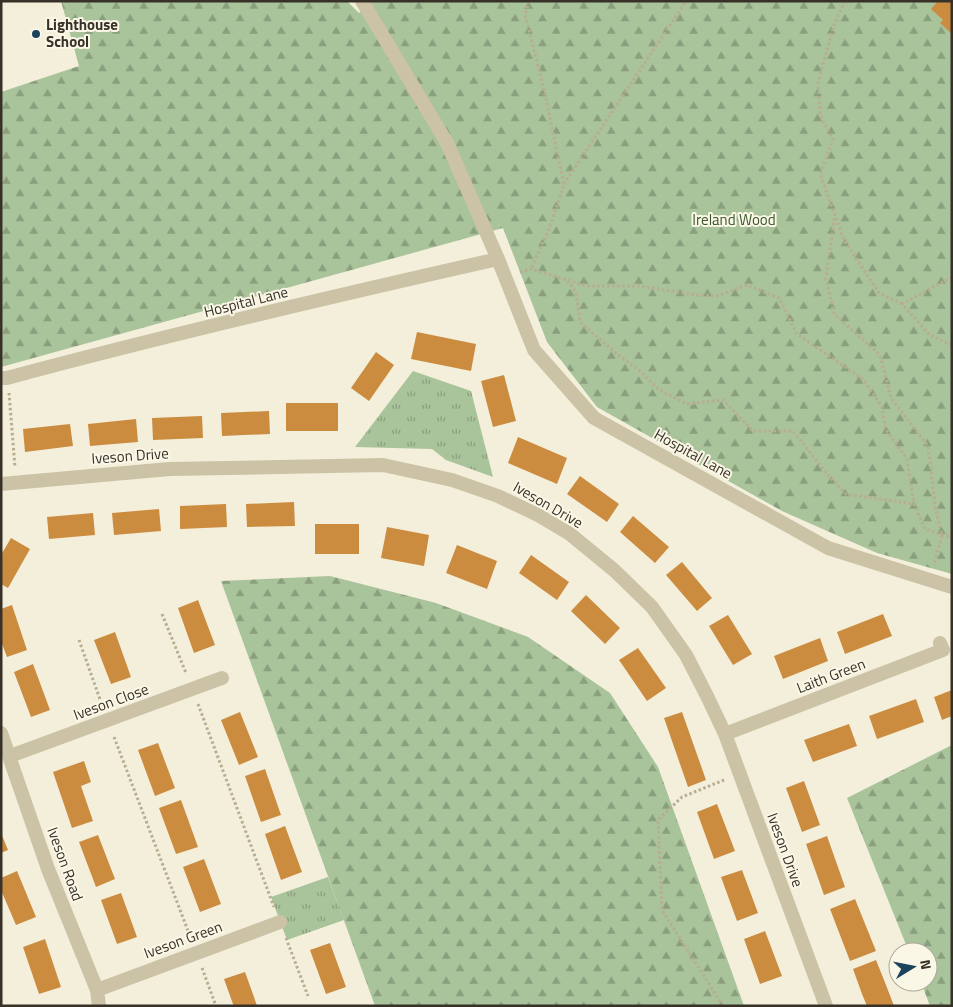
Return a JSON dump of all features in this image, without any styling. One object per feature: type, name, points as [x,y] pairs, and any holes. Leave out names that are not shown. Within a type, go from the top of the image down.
[{"type":"street","name":"Hospital Lane","points":[[362,1],[447,143],[506,277],[534,350],[594,418],[828,548],[952,586]]},
{"type":"street","name":"Hospital Lane","points":[[4,378],[357,291],[498,259]]},
{"type":"street","name":"Iveson Drive","points":[[1,484],[170,469],[384,465],[452,480],[498,496],[538,515],[570,534],[615,571],[652,607],[686,655],[708,696],[725,734],[826,1006]]},
{"type":"street","name":"Laith Green","points":[[725,734],[942,650],[940,643]]},
{"type":"street","name":"Iveson Close","points":[[10,756],[222,678]]},
{"type":"street","name":"Iveson Road","points":[[1,733],[48,869],[97,990],[99,1006]]},
{"type":"street","name":"Iveson Green","points":[[97,990],[280,922]]},
{"type":"path","points":[[529,1],[525,14],[545,94],[564,185]]},
{"type":"path","points":[[531,269],[549,229],[564,185],[686,1]]},
{"type":"path","points":[[845,1],[834,25],[818,83],[820,115],[834,140],[820,174],[844,240],[879,293],[902,304],[930,335],[952,346]]},
{"type":"path","points":[[835,214],[826,279],[834,314],[880,355],[891,398],[928,446],[936,511],[942,535],[930,580]]},
{"type":"path","points":[[506,277],[531,269],[587,286],[638,286],[696,295],[717,296],[747,285],[779,298],[797,334],[864,380],[882,407],[886,430],[908,459],[914,504],[925,529],[942,535],[952,536]]},
{"type":"path","points":[[902,304],[952,277]]},
{"type":"path","points":[[567,280],[576,292],[580,322],[641,372],[658,389],[687,404],[723,400],[753,431],[793,431],[827,474],[846,494],[914,504]]},
{"type":"path","points":[[4,378],[16,483]]},
{"type":"path","points":[[162,614],[308,996]]},
{"type":"path","points":[[80,640],[108,720],[216,1006]]},
{"type":"path","points":[[723,1006],[662,910],[658,820],[682,797],[740,774]]},
{"type":"green space","name":"Ireland Wood","points":[[61,1],[347,1],[359,13],[370,1],[952,1],[952,574],[877,553],[782,511],[597,407],[547,342],[503,228],[1,367],[1,92],[79,66]]},
{"type":"green space","points":[[413,371],[471,391],[493,477],[446,460],[432,449],[355,447]]},
{"type":"green space","points":[[330,576],[436,603],[528,637],[610,693],[658,767],[744,1006],[375,1006],[221,581]]},
{"type":"green space","points":[[952,745],[952,1006],[930,1006],[925,992],[938,992],[938,942],[905,942],[847,798]]},
{"type":"green space","points":[[328,877],[344,920],[287,940],[271,897]]},
{"type":"building","points":[[938,1],[952,1],[952,34],[940,23],[943,20],[931,9]]},
{"type":"building","points":[[417,332],[476,344],[471,371],[411,359]]},
{"type":"building","points":[[376,352],[394,365],[369,401],[351,388]]},
{"type":"building","points":[[504,375],[516,421],[493,427],[481,381]]},
{"type":"building","points":[[286,403],[338,403],[338,431],[286,431]]},
{"type":"building","points":[[269,411],[270,434],[222,436],[221,413]]},
{"type":"building","points":[[202,416],[203,438],[153,440],[152,418]]},
{"type":"building","points":[[136,419],[138,442],[90,446],[88,424]]},
{"type":"building","points":[[70,424],[73,446],[25,452],[23,429]]},
{"type":"building","points":[[518,437],[567,458],[557,484],[508,463]]},
{"type":"building","points":[[580,476],[619,504],[607,522],[567,494]]},
{"type":"building","points":[[294,502],[295,526],[247,527],[246,504]]},
{"type":"building","points":[[226,504],[227,527],[180,529],[180,506]]},
{"type":"building","points":[[159,509],[161,531],[114,535],[112,513]]},
{"type":"building","points":[[93,513],[95,535],[49,539],[47,517]]},
{"type":"building","points":[[633,516],[669,547],[655,563],[620,532]]},
{"type":"building","points":[[315,524],[359,524],[359,554],[315,554]]},
{"type":"building","points":[[387,527],[429,535],[424,566],[381,558]]},
{"type":"building","points":[[11,538],[30,549],[8,588],[1,584],[1,555]]},
{"type":"building","points":[[457,545],[497,561],[487,589],[446,573]]},
{"type":"building","points":[[531,555],[569,582],[557,600],[519,573]]},
{"type":"building","points":[[682,562],[712,598],[697,611],[666,575]]},
{"type":"building","points":[[586,595],[620,628],[605,644],[571,611]]},
{"type":"building","points":[[198,600],[215,645],[194,653],[178,608]]},
{"type":"building","points":[[12,605],[27,650],[7,657],[1,641],[1,609]]},
{"type":"building","points":[[883,614],[892,636],[845,654],[837,632]]},
{"type":"building","points":[[728,615],[752,654],[733,665],[709,626]]},
{"type":"building","points":[[115,632],[131,677],[111,684],[94,640]]},
{"type":"building","points":[[820,638],[828,661],[783,679],[774,656]]},
{"type":"building","points":[[638,648],[666,688],[647,701],[619,660]]},
{"type":"building","points":[[33,664],[50,710],[31,717],[14,672]]},
{"type":"building","points":[[952,690],[952,716],[942,720],[934,697]]},
{"type":"building","points":[[916,699],[924,722],[877,739],[869,716]]},
{"type":"building","points":[[240,712],[258,757],[239,765],[221,720]]},
{"type":"building","points":[[682,712],[706,780],[688,787],[664,718]]},
{"type":"building","points":[[849,724],[857,746],[813,762],[804,740]]},
{"type":"building","points":[[158,743],[175,788],[155,796],[138,750]]},
{"type":"building","points":[[84,761],[91,782],[81,786],[93,821],[72,828],[53,772]]},
{"type":"building","points":[[265,769],[281,815],[261,822],[245,776]]},
{"type":"building","points":[[804,781],[820,825],[802,832],[786,788]]},
{"type":"building","points":[[181,800],[198,847],[176,854],[159,808]]},
{"type":"building","points":[[717,804],[735,851],[714,859],[697,812]]},
{"type":"building","points":[[285,826],[302,872],[281,880],[265,834]]},
{"type":"building","points":[[1,833],[8,850],[1,853]]},
{"type":"building","points":[[98,835],[115,879],[96,887],[79,842]]},
{"type":"building","points":[[827,836],[845,887],[824,895],[806,844]]},
{"type":"building","points":[[204,859],[221,904],[200,912],[183,867]]},
{"type":"building","points":[[742,870],[758,913],[737,921],[721,877]]},
{"type":"building","points":[[17,871],[36,917],[16,925],[1,890],[1,878]]},
{"type":"building","points":[[121,893],[137,937],[117,944],[101,900]]},
{"type":"building","points":[[855,899],[876,951],[850,961],[830,909]]},
{"type":"building","points":[[765,931],[782,976],[760,984],[744,939]]},
{"type":"building","points":[[45,939],[61,987],[39,994],[23,947]]},
{"type":"building","points":[[330,943],[346,987],[326,994],[310,950]]},
{"type":"building","points":[[876,960],[894,1006],[867,1006],[853,969]]},
{"type":"building","points":[[245,972],[257,1006],[234,1006],[224,979]]},
{"type":"place","name":"Lighthouse School","points":[[36,34]]}]
